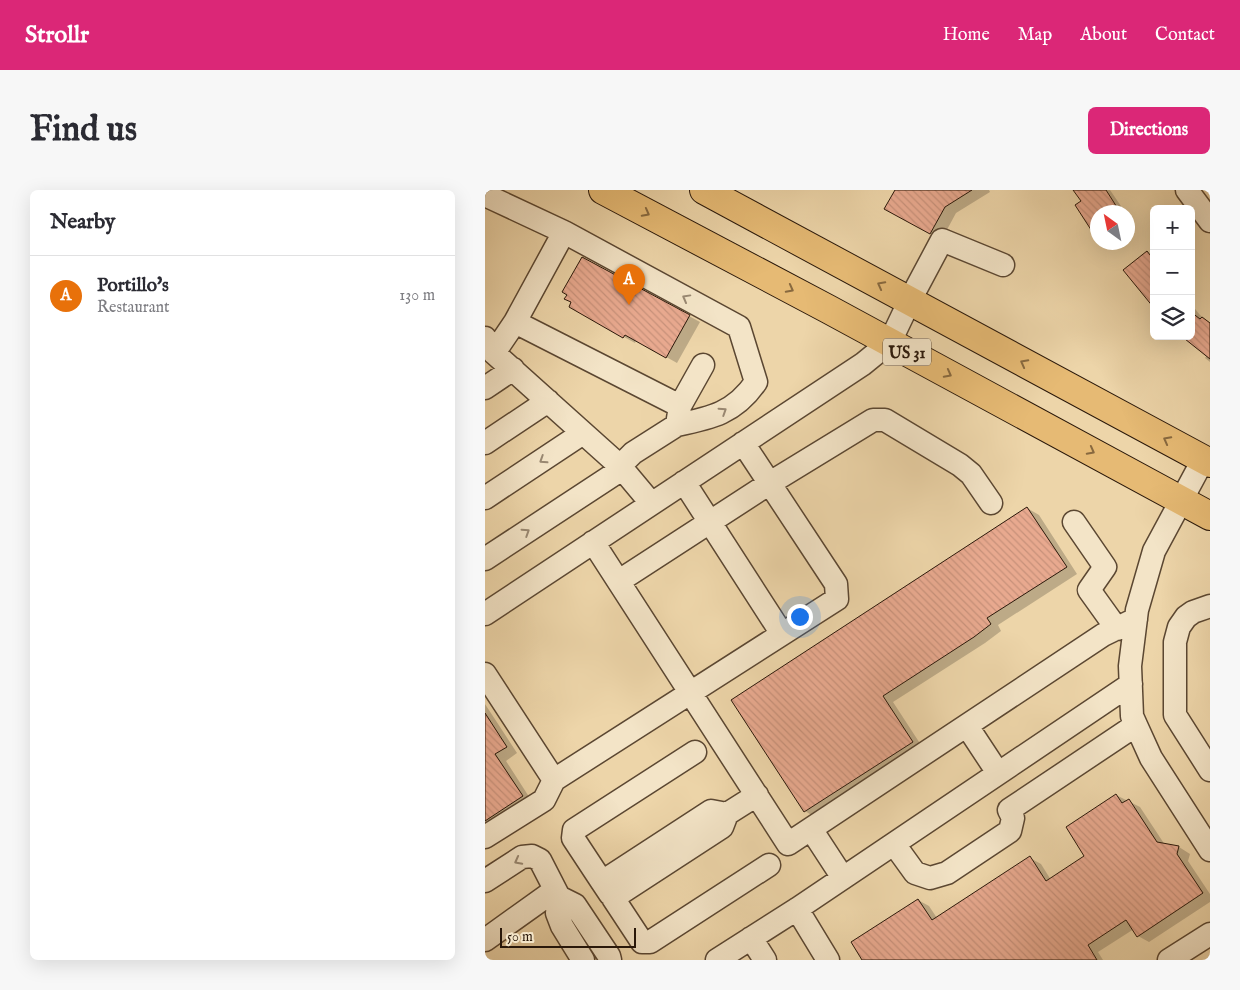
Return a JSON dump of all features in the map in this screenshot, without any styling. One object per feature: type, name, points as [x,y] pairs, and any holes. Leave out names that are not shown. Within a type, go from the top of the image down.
[{"type":"main road","name":"US 31","points":[[603,190],[1210,516]]},
{"type":"main road","name":"US 31","points":[[704,190],[1207,461]]},
{"type":"street","points":[[1187,190],[1210,221]]},
{"type":"street","points":[[485,195],[564,232],[739,327],[756,382],[746,396],[716,416],[678,415],[515,322]]},
{"type":"street","points":[[564,232],[515,322],[490,346],[621,467],[651,504]]},
{"type":"street","points":[[485,614],[863,364],[889,342],[909,300],[942,240],[1003,265]]},
{"type":"street","points":[[485,559],[621,467],[633,453],[678,415],[703,365]]},
{"type":"street","points":[[485,388],[513,369]]},
{"type":"street","points":[[485,444],[548,401]]},
{"type":"street","points":[[619,581],[770,483],[873,420],[885,420],[960,465],[971,474],[991,503]]},
{"type":"street","points":[[485,498],[583,433]]},
{"type":"street","points":[[485,837],[544,800],[554,780],[837,599],[836,584],[743,442]]},
{"type":"street","points":[[593,542],[789,844],[1103,635],[1126,624],[1137,610],[1154,551],[1207,461]]},
{"type":"street","points":[[684,482],[782,634]]},
{"type":"street","points":[[1074,522],[1105,567],[1089,590],[1126,624],[1132,716],[1151,758],[1210,850]]},
{"type":"street","points":[[1210,606],[1193,612],[1186,617],[1179,627],[1175,642],[1175,715],[1210,770]]},
{"type":"street","points":[[485,674],[554,780]]},
{"type":"street","points":[[717,960],[797,909],[1131,684]]},
{"type":"street","points":[[1009,810],[1136,725]]},
{"type":"street","points":[[894,844],[915,873],[929,878],[947,873],[1010,831],[1013,818],[967,726]]},
{"type":"street","points":[[695,752],[574,830],[573,838],[607,890],[642,942],[650,942],[769,865]]},
{"type":"street","points":[[607,890],[722,827],[727,814],[757,795]]},
{"type":"street","points":[[811,829],[843,878]]},
{"type":"street","points":[[485,881],[522,857],[532,856],[540,860],[557,894],[557,913],[562,926],[583,960]]},
{"type":"street","points":[[485,940],[557,894]]},
{"type":"street","points":[[557,894],[575,905],[610,960]]},
{"type":"street","points":[[797,909],[828,960]]},
{"type":"street","points":[[1169,960],[1210,934]]},
{"type":"street","points":[[751,938],[765,960]]},
{"type":"building","points":[[895,190],[972,190],[945,207],[930,234],[884,209]]},
{"type":"building","points":[[1073,190],[1106,190],[1116,205],[1090,205],[1090,228],[1075,205],[1081,201]]},
{"type":"building","points":[[1147,251],[1150,255],[1150,303],[1123,270]]},
{"type":"building","points":[[582,257],[690,315],[666,358],[625,335],[623,338],[569,307],[571,302],[564,299],[567,295],[562,292]]},
{"type":"building","points":[[1195,315],[1200,319],[1202,317],[1210,323],[1210,359],[1186,340],[1195,340]]},
{"type":"building","points":[[1027,507],[1067,567],[987,618],[991,624],[974,637],[883,696],[913,742],[804,812],[731,700]]},
{"type":"building","points":[[485,713],[507,747],[495,754],[523,796],[485,821]]},
{"type":"building","points":[[1116,794],[1122,803],[1129,799],[1157,842],[1179,846],[1177,854],[1203,893],[1137,937],[1126,920],[1088,945],[1097,960],[862,960],[851,942],[918,899],[932,920],[1030,856],[1046,881],[1084,856],[1066,827]]},
{"type":"place","name":"Portillo's","points":[[629,305]]}]
